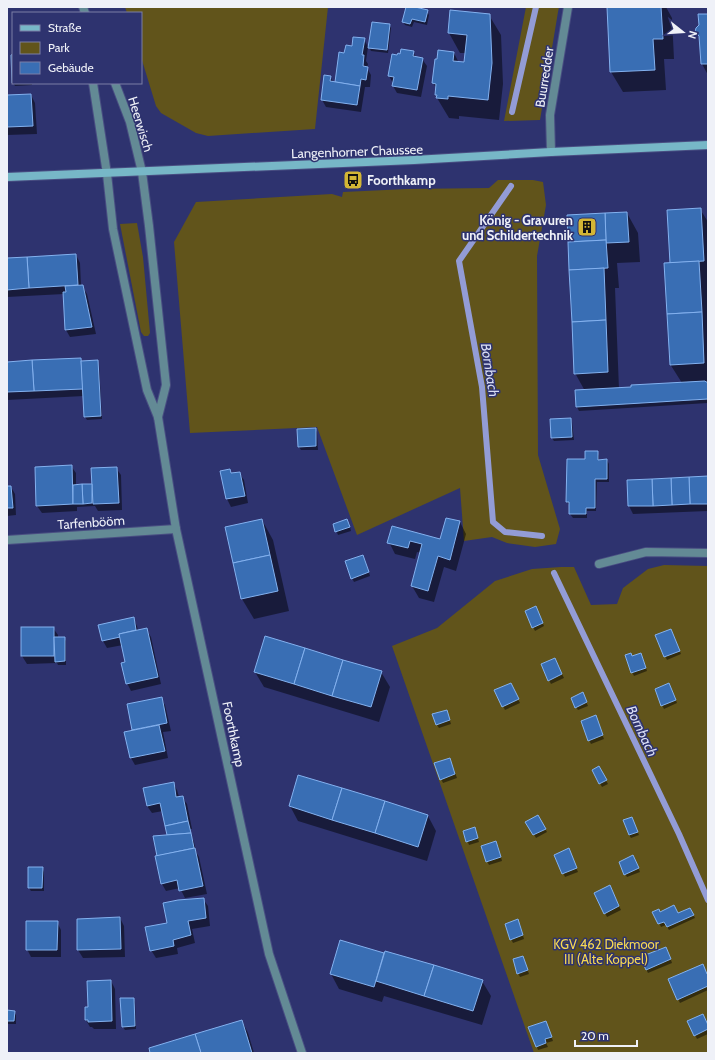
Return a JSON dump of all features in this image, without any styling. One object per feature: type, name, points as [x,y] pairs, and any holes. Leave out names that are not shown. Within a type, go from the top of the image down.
[{"type":"main road","name":"Langenhorner Chaussee","points":[[7,177],[406,161],[551,152],[708,145]]},
{"type":"street","name":"Buurredder","points":[[551,152],[550,115],[568,7]]},
{"type":"street","points":[[93,84],[107,174]]},
{"type":"street","name":"Heerwisch","points":[[115,84],[130,122],[142,172]]},
{"type":"street","name":"Foorthkamp","points":[[142,172],[150,226],[166,385],[158,417]]},
{"type":"street","name":"Foorthkamp","points":[[107,174],[113,229],[147,390],[158,417],[176,529],[269,954],[302,1053]]},
{"type":"street","name":"Tarfenbööm","points":[[7,540],[176,529]]},
{"type":"street","points":[[599,564],[646,552],[708,554]]},
{"type":"green space","points":[[125,7],[328,7],[315,129],[208,136],[196,133],[161,113],[156,106],[142,60],[142,12],[127,12]]},
{"type":"green space","points":[[526,7],[559,7],[540,120],[504,121]]},
{"type":"green space","points":[[498,180],[533,180],[543,182],[546,205],[537,256],[538,455],[560,529],[556,544],[535,547],[507,543],[492,537],[464,541],[460,488],[357,535],[317,427],[190,433],[174,242],[196,202],[332,194],[342,197],[343,192],[407,189],[489,188]]},
{"type":"green space","points":[[137,223],[143,257],[150,333],[148,336],[144,336],[141,332],[120,224]]},
{"type":"green space","name":"KGV 462 Diekmoor III (Alte Koppel)","points":[[664,565],[708,566],[708,1053],[534,1053],[392,646],[437,628],[495,581],[532,569],[574,567],[591,605],[617,604],[623,588],[648,569]]},
{"type":"building","points":[[406,7],[415,7],[428,10],[425,22],[412,19],[410,24],[402,22]]},
{"type":"building","points":[[607,7],[661,7],[663,39],[653,39],[655,70],[610,72]]},
{"type":"building","points":[[450,10],[490,14],[492,63],[488,100],[448,96],[448,99],[436,98],[436,84],[432,83],[435,59],[437,59],[438,50],[454,52],[453,61],[464,62],[467,35],[448,33]]},
{"type":"building","points":[[698,14],[708,14],[708,64],[701,64],[699,36],[695,32],[699,25]]},
{"type":"building","points":[[372,22],[390,24],[387,50],[368,48]]},
{"type":"building","points":[[353,37],[365,38],[362,55],[364,55],[363,66],[368,67],[366,80],[361,79],[360,86],[335,82],[339,52],[344,53],[346,45],[352,46]]},
{"type":"building","points":[[401,49],[414,51],[413,56],[423,58],[417,90],[392,86],[394,77],[388,76],[392,54],[400,54]]},
{"type":"building","points":[[12,54],[12,83],[11,55]]},
{"type":"building","points":[[324,75],[331,76],[330,81],[360,86],[357,105],[321,100]]},
{"type":"building","points":[[31,94],[33,126],[7,127],[7,95]]},
{"type":"building","points":[[701,208],[704,261],[670,263],[667,210]]},
{"type":"building","points":[[627,212],[629,242],[606,243],[605,213]]},
{"type":"building","name":"König - Gravuren und Schildertechnik","points":[[605,213],[606,240],[568,242],[567,215]]},
{"type":"building","points":[[606,240],[608,268],[569,270],[568,242]]},
{"type":"building","points":[[76,254],[78,285],[29,288],[27,257]]},
{"type":"building","points":[[27,257],[29,288],[7,290],[7,258]]},
{"type":"building","points":[[699,261],[702,312],[667,314],[664,263]]},
{"type":"building","points":[[604,268],[606,320],[572,322],[569,270]]},
{"type":"building","points":[[83,285],[92,327],[65,330],[63,292],[66,292],[65,286]]},
{"type":"building","points":[[702,312],[704,363],[670,365],[667,314]]},
{"type":"building","points":[[606,320],[608,372],[574,374],[572,322]]},
{"type":"building","points":[[81,358],[83,389],[34,391],[32,360]]},
{"type":"building","points":[[32,360],[34,391],[7,392],[7,362]]},
{"type":"building","points":[[98,360],[101,416],[84,417],[81,361]]},
{"type":"building","points":[[708,382],[708,399],[576,407],[575,390]]},
{"type":"building","points":[[571,418],[572,437],[551,438],[550,419]]},
{"type":"building","points":[[316,428],[316,446],[298,447],[297,429]]},
{"type":"building","points":[[585,451],[598,451],[598,460],[607,459],[607,479],[595,479],[595,508],[586,508],[586,514],[569,514],[569,502],[566,502],[567,459],[585,459]]},
{"type":"building","points":[[72,465],[73,504],[36,506],[35,467]]},
{"type":"building","points":[[117,467],[119,503],[93,504],[91,468]]},
{"type":"building","points":[[230,469],[231,473],[240,472],[245,496],[226,499],[220,471]]},
{"type":"building","points":[[708,476],[708,504],[690,504],[689,477]]},
{"type":"building","points":[[689,477],[690,504],[672,505],[671,478]]},
{"type":"building","points":[[671,478],[672,505],[653,506],[652,479]]},
{"type":"building","points":[[652,479],[653,506],[628,506],[627,480]]},
{"type":"building","points":[[82,484],[92,484],[92,503],[83,504]]},
{"type":"building","points":[[82,484],[83,504],[73,504],[73,485]]},
{"type":"building","points":[[7,486],[11,486],[13,508],[7,508]]},
{"type":"building","points":[[446,518],[460,521],[450,560],[438,556],[428,591],[411,586],[422,544],[410,541],[408,548],[387,543],[392,526],[440,539]]},
{"type":"building","points":[[262,519],[270,555],[233,563],[225,527]]},
{"type":"building","points":[[347,519],[350,527],[335,532],[333,524]]},
{"type":"building","points":[[270,555],[278,591],[241,599],[233,563]]},
{"type":"building","points":[[363,555],[369,572],[351,579],[345,561]]},
{"type":"building","points":[[536,606],[543,623],[532,628],[525,611]]},
{"type":"building","points":[[134,617],[136,630],[119,634],[120,637],[102,641],[98,625]]},
{"type":"building","points":[[21,627],[54,627],[54,656],[21,656]]},
{"type":"building","points":[[147,628],[158,677],[126,684],[121,663],[125,662],[119,634]]},
{"type":"building","points":[[671,629],[680,651],[664,657],[655,635]]},
{"type":"building","points":[[265,636],[305,648],[294,684],[254,672]]},
{"type":"building","points":[[54,637],[65,637],[65,661],[55,662]]},
{"type":"building","points":[[305,648],[343,660],[332,696],[294,684]]},
{"type":"building","points":[[631,653],[632,656],[641,653],[646,668],[631,673],[625,655]]},
{"type":"building","points":[[555,658],[562,674],[548,681],[541,664]]},
{"type":"building","points":[[343,660],[382,671],[371,707],[332,696]]},
{"type":"building","points":[[511,683],[519,699],[502,707],[494,690]]},
{"type":"building","points":[[669,683],[676,700],[661,706],[655,689]]},
{"type":"building","points":[[583,692],[587,702],[575,708],[571,698]]},
{"type":"building","points":[[162,697],[167,723],[132,730],[127,704]]},
{"type":"building","points":[[447,710],[450,720],[436,725],[432,714]]},
{"type":"building","points":[[596,715],[603,735],[588,741],[581,721]]},
{"type":"building","points":[[159,725],[165,751],[130,758],[124,732]]},
{"type":"building","points":[[450,758],[455,774],[440,780],[434,763]]},
{"type":"building","points":[[599,766],[607,780],[599,784],[592,770]]},
{"type":"building","points":[[298,775],[342,788],[332,820],[289,806]]},
{"type":"building","points":[[174,782],[176,797],[183,796],[188,821],[165,826],[160,803],[147,806],[143,788]]},
{"type":"building","points":[[342,788],[385,801],[375,833],[332,820]]},
{"type":"building","points":[[385,801],[428,815],[418,847],[375,833]]},
{"type":"building","points":[[538,815],[546,829],[533,835],[525,822]]},
{"type":"building","points":[[632,817],[638,832],[629,835],[623,820]]},
{"type":"building","points":[[188,821],[191,833],[167,835],[165,826]]},
{"type":"building","points":[[475,827],[478,838],[466,842],[463,831]]},
{"type":"building","points":[[191,833],[194,848],[157,856],[153,836]]},
{"type":"building","points":[[496,841],[501,857],[486,862],[481,846]]},
{"type":"building","points":[[195,848],[203,886],[179,891],[177,880],[161,884],[155,856]]},
{"type":"building","points":[[569,848],[577,868],[562,874],[554,855]]},
{"type":"building","points":[[633,855],[639,868],[624,875],[619,862]]},
{"type":"building","points":[[28,867],[43,867],[42,888],[28,888]]},
{"type":"building","points":[[610,885],[619,906],[604,914],[594,893]]},
{"type":"building","points":[[204,898],[206,918],[188,921],[191,935],[173,940],[174,946],[150,951],[145,927],[167,923],[163,903]]},
{"type":"building","points":[[674,905],[678,913],[690,908],[694,915],[667,927],[664,922],[658,924],[652,912],[659,909],[660,912]]},
{"type":"building","points":[[120,917],[121,949],[77,950],[77,919]]},
{"type":"building","points":[[518,919],[523,935],[510,940],[505,924]]},
{"type":"building","points":[[26,921],[58,921],[57,950],[26,950]]},
{"type":"building","points":[[340,940],[384,953],[374,987],[330,974]]},
{"type":"building","points":[[666,947],[671,959],[646,970],[640,957]]},
{"type":"building","points":[[385,951],[434,965],[424,996],[376,981]]},
{"type":"building","points":[[523,956],[528,970],[517,974],[513,959]]},
{"type":"building","points":[[703,964],[707,974],[708,973],[708,986],[677,1000],[668,979]]},
{"type":"building","points":[[434,965],[483,980],[473,1011],[424,996]]},
{"type":"building","points":[[111,980],[112,1021],[88,1022],[88,1020],[85,1020],[85,1007],[88,1007],[87,981]]},
{"type":"building","points":[[120,998],[134,998],[135,1026],[122,1027]]},
{"type":"building","points":[[7,1010],[15,1011],[14,1021],[7,1021]]},
{"type":"building","points":[[703,1014],[708,1025],[708,1029],[694,1036],[687,1021]]},
{"type":"building","points":[[242,1020],[252,1053],[201,1053],[195,1034]]},
{"type":"building","points":[[546,1021],[552,1037],[545,1039],[546,1043],[536,1047],[528,1027]]},
{"type":"building","points":[[195,1034],[201,1053],[150,1053],[149,1048]]},
{"type":"waterway","name":"Bornbach","points":[[512,112],[536,7]]},
{"type":"waterway","name":"Bornbach","points":[[511,186],[459,261],[482,387],[493,522],[505,532],[542,536]]},
{"type":"waterway","name":"Bornbach","points":[[554,573],[679,834],[708,900]]},
{"type":"place","name":"Foorthkamp","points":[[353,180]]},
{"type":"place","name":"König - Gravuren und Schildertechnik","points":[[587,227]]}]
